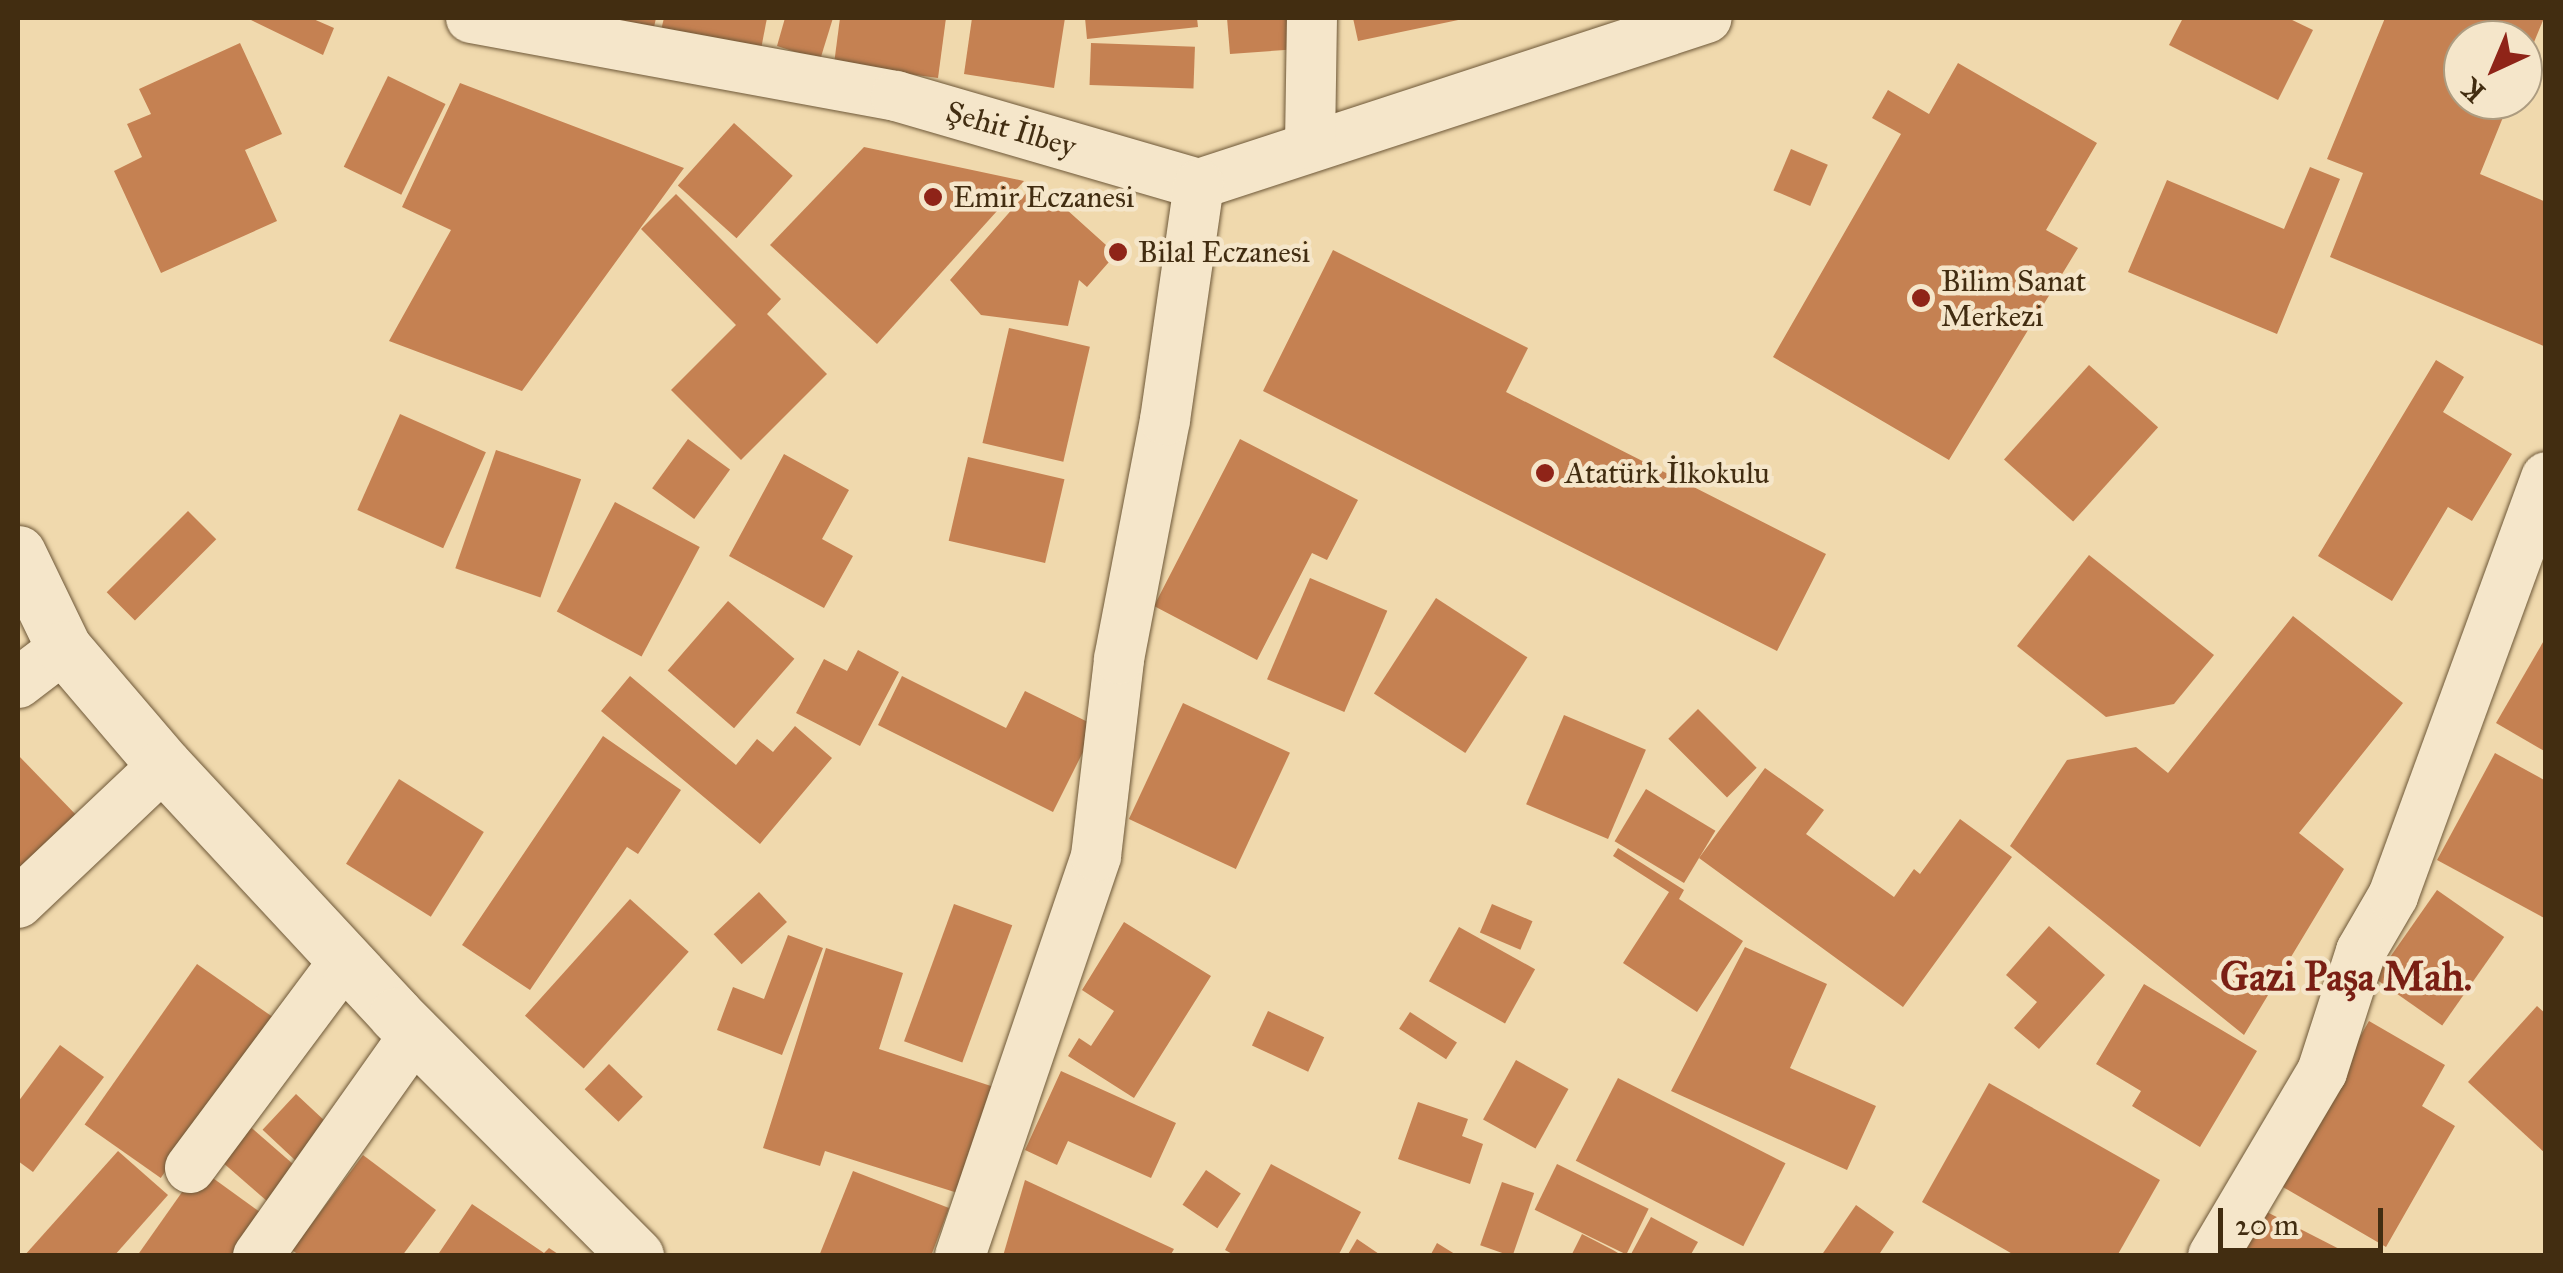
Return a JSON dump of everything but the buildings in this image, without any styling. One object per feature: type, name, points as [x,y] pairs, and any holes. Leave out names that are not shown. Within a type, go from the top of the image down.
[{"type":"street","name":"Şehit İlbey","points":[[471,18],[896,96],[1199,184]]},
{"type":"street","points":[[1310,144],[1312,18]]},
{"type":"street","points":[[960,1256],[1096,856],[1119,659],[1165,420],[1199,184],[1310,144],[1707,18]]},
{"type":"street","points":[[2213,1256],[2322,1072],[2361,950],[2393,896],[2546,477]]},
{"type":"street","points":[[18,553],[64,648],[164,764],[624,1252]]},
{"type":"street","points":[[18,682],[64,648]]},
{"type":"street","points":[[18,903],[164,764]]},
{"type":"street","points":[[190,1168],[345,960]]},
{"type":"street","points":[[258,1256],[415,1034]]},
{"type":"place","name":"Emir Eczanesi","points":[[933,197]]},
{"type":"place","name":"Bilal Eczanesi","points":[[1118,252]]},
{"type":"place","name":"Bilim Sanat Merkezi","points":[[1921,298]]},
{"type":"place","name":"Atatürk İlkokulu","points":[[1545,473]]},
{"type":"district","name":"Gazi Paşa Mah.","points":[[2346,977]]}]
